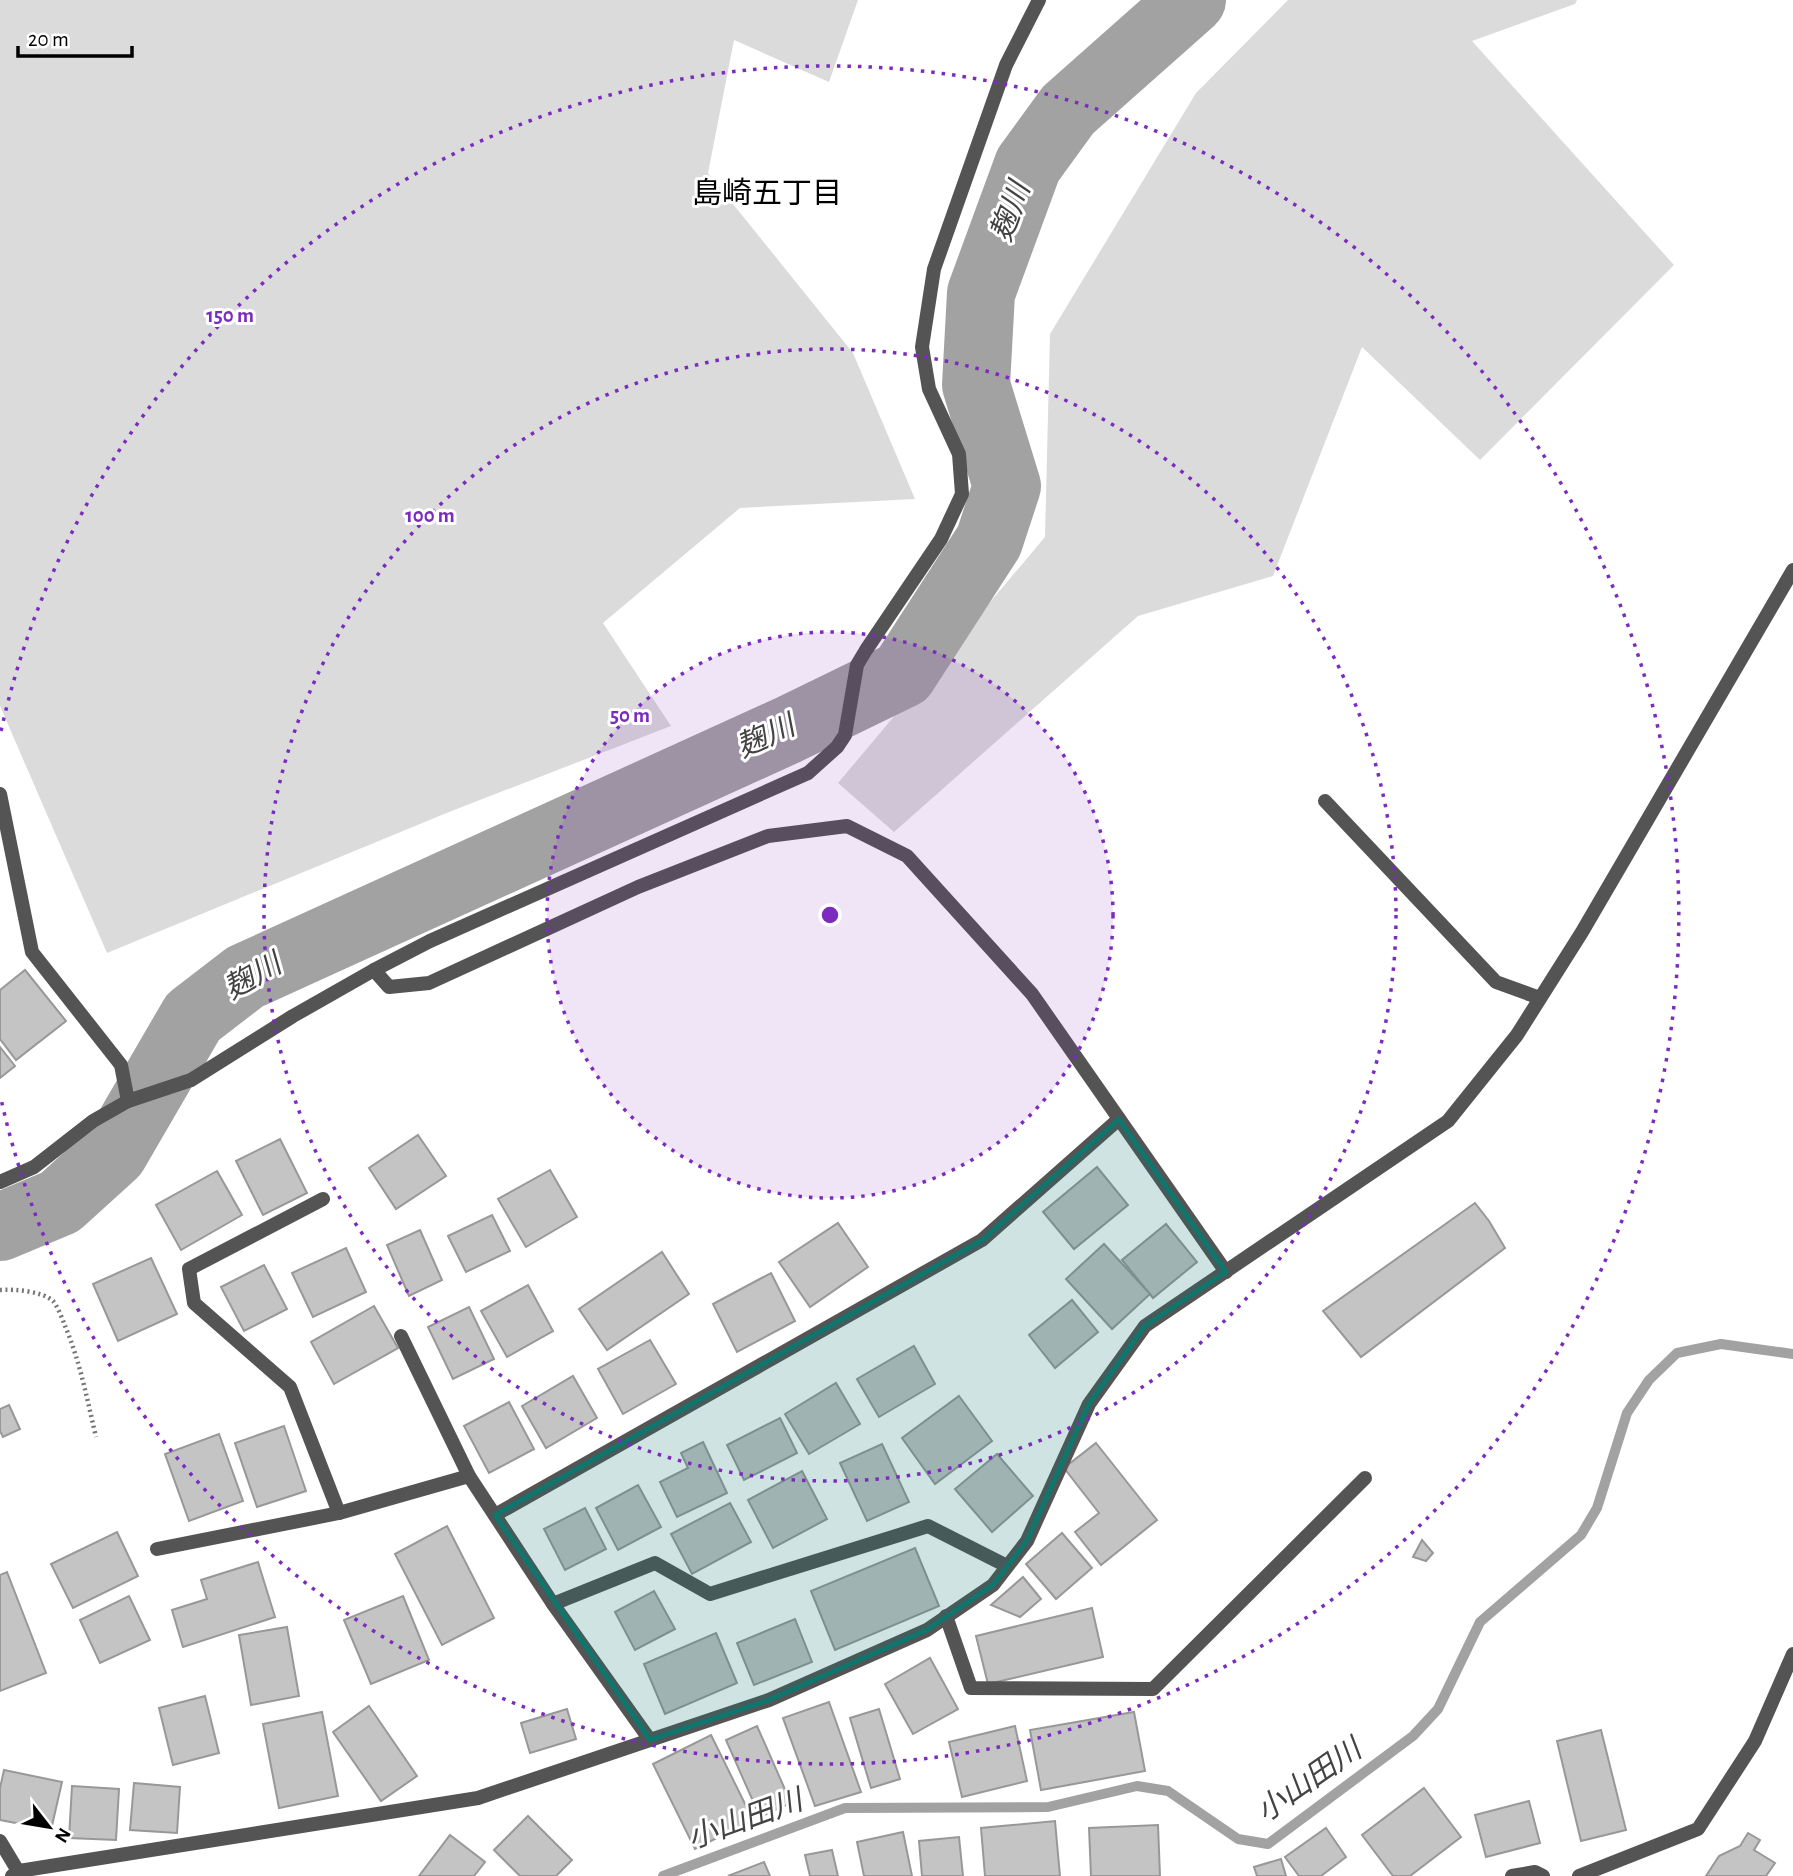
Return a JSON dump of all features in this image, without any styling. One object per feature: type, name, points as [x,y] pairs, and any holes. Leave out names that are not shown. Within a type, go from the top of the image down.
[{"type":"street","points":[[0,1182],[34,1167],[93,1121],[128,1101],[191,1080],[293,1016],[374,970],[430,941],[808,773],[838,747],[845,735],[858,665],[942,539],[962,495],[958,454],[929,389],[922,347],[934,269],[1006,65],[1039,0]]},
{"type":"street","points":[[0,1841],[18,1874],[478,1798],[769,1700],[927,1630],[993,1585],[1027,1541],[1089,1404],[1145,1326],[1448,1121],[1517,1035],[1582,932],[1793,570]]},
{"type":"street","points":[[0,794],[32,952],[121,1065],[128,1101]]},
{"type":"street","points":[[1325,801],[1496,982],[1540,998]]},
{"type":"street","points":[[374,970],[389,987],[429,982],[638,887],[768,836],[847,826],[907,856],[1031,994],[1226,1272]]},
{"type":"street","points":[[495,1515],[982,1240],[1119,1119]]},
{"type":"street","points":[[323,1199],[189,1269],[194,1303],[290,1387],[339,1513]]},
{"type":"street","points":[[401,1336],[469,1476],[553,1604],[650,1740]]},
{"type":"street","points":[[157,1549],[339,1513],[469,1476]]},
{"type":"street","points":[[946,1616],[971,1688],[1153,1689],[1365,1478]]},
{"type":"street","points":[[553,1604],[655,1563],[710,1594],[928,1526],[1007,1566]]},
{"type":"street","points":[[1579,1876],[1698,1829],[1755,1741],[1793,1654]]},
{"type":"street","points":[[1512,1876],[1535,1872],[1543,1876]]},
{"type":"path","points":[[0,1290],[30,1291],[52,1300],[74,1348],[96,1437]]},
{"type":"highlighted area","points":[[1119,1119],[1226,1272],[1145,1326],[1089,1404],[1027,1541],[993,1585],[927,1630],[769,1700],[650,1740],[495,1515],[982,1240]]},
{"type":"shaded area","points":[[0,0],[858,0],[829,82],[734,40],[708,173],[853,353],[915,499],[740,508],[603,623],[671,726],[449,812],[107,953],[0,706]]},
{"type":"shaded area","points":[[1288,0],[1577,0],[1575,4],[1472,41],[1674,265],[1480,460],[1362,347],[1273,576],[1138,616],[894,832],[838,783],[1045,537],[1050,334],[1196,93]]},
{"type":"building","points":[[25,970],[66,1021],[16,1060],[0,1039],[0,990]]},
{"type":"building","points":[[0,1047],[15,1066],[0,1078]]},
{"type":"building","points":[[418,1135],[446,1176],[396,1209],[369,1168]]},
{"type":"building","points":[[280,1139],[307,1193],[263,1215],[236,1161]]},
{"type":"building","points":[[1097,1167],[1128,1205],[1074,1249],[1043,1212]]},
{"type":"building","points":[[550,1170],[577,1217],[526,1247],[498,1199]]},
{"type":"building","points":[[217,1171],[242,1215],[181,1250],[156,1205]]},
{"type":"building","points":[[1475,1203],[1505,1248],[1361,1357],[1323,1311]]},
{"type":"building","points":[[492,1215],[510,1251],[466,1272],[448,1236]]},
{"type":"building","points":[[838,1223],[868,1267],[810,1307],[779,1262]]},
{"type":"building","points":[[1166,1224],[1197,1262],[1153,1298],[1122,1260]]},
{"type":"building","points":[[420,1230],[442,1280],[409,1296],[387,1245]]},
{"type":"building","points":[[1104,1244],[1150,1294],[1112,1329],[1066,1279]]},
{"type":"building","points":[[346,1248],[366,1292],[313,1317],[292,1273]]},
{"type":"building","points":[[662,1252],[689,1294],[607,1350],[579,1309]]},
{"type":"building","points":[[151,1258],[177,1314],[118,1341],[93,1284]]},
{"type":"building","points":[[264,1265],[287,1309],[244,1331],[221,1287]]},
{"type":"building","points":[[771,1273],[795,1321],[737,1352],[713,1304]]},
{"type":"building","points":[[528,1285],[553,1331],[507,1357],[481,1311]]},
{"type":"building","points":[[1072,1300],[1098,1332],[1055,1368],[1029,1335]]},
{"type":"building","points":[[374,1306],[398,1348],[334,1384],[311,1342]]},
{"type":"building","points":[[469,1307],[494,1359],[453,1379],[428,1327]]},
{"type":"building","points":[[650,1340],[676,1384],[623,1414],[598,1369]]},
{"type":"building","points":[[914,1346],[935,1384],[879,1417],[857,1379]]},
{"type":"building","points":[[573,1376],[597,1418],[546,1448],[522,1406]]},
{"type":"building","points":[[836,1383],[860,1424],[809,1454],[785,1414]]},
{"type":"building","points":[[959,1396],[992,1441],[935,1484],[902,1438]]},
{"type":"building","points":[[509,1402],[534,1449],[489,1473],[464,1426]]},
{"type":"building","points":[[9,1405],[20,1429],[3,1437],[0,1431],[0,1409]]},
{"type":"building","points":[[780,1418],[797,1453],[744,1480],[727,1445]]},
{"type":"building","points":[[284,1426],[306,1491],[257,1507],[235,1443]]},
{"type":"building","points":[[219,1434],[243,1501],[189,1521],[165,1454]]},
{"type":"building","points":[[703,1442],[727,1493],[677,1517],[660,1482],[688,1468],[681,1453]]},
{"type":"building","points":[[1096,1443],[1157,1520],[1101,1565],[1075,1532],[1099,1513],[1064,1468]]},
{"type":"building","points":[[882,1444],[909,1502],[867,1521],[840,1463]]},
{"type":"building","points":[[997,1454],[1033,1496],[992,1532],[955,1489]]},
{"type":"building","points":[[802,1471],[827,1519],[773,1548],[748,1500]]},
{"type":"building","points":[[638,1485],[661,1527],[618,1550],[596,1508]]},
{"type":"building","points":[[730,1503],[751,1542],[692,1574],[671,1534]]},
{"type":"building","points":[[585,1508],[606,1549],[565,1570],[544,1529]]},
{"type":"building","points":[[447,1526],[494,1618],[442,1645],[395,1554]]},
{"type":"building","points":[[117,1532],[138,1576],[73,1608],[51,1564]]},
{"type":"building","points":[[1062,1533],[1092,1568],[1056,1599],[1026,1564]]},
{"type":"building","points":[[1422,1540],[1433,1553],[1426,1561],[1413,1557]]},
{"type":"building","points":[[915,1548],[939,1606],[835,1650],[811,1591]]},
{"type":"building","points":[[258,1562],[275,1617],[183,1647],[172,1610],[207,1599],[201,1580]]},
{"type":"building","points":[[7,1572],[46,1673],[0,1691],[0,1575]]},
{"type":"building","points":[[1023,1577],[1041,1599],[1020,1617],[991,1605]]},
{"type":"building","points":[[654,1591],[675,1629],[635,1650],[615,1612]]},
{"type":"building","points":[[129,1596],[150,1640],[100,1663],[80,1620]]},
{"type":"building","points":[[403,1596],[429,1660],[371,1684],[344,1620]]},
{"type":"building","points":[[1092,1608],[1103,1657],[988,1684],[976,1636]]},
{"type":"building","points":[[795,1619],[812,1662],[754,1685],[737,1643]]},
{"type":"building","points":[[287,1627],[299,1696],[251,1705],[239,1635]]},
{"type":"building","points":[[716,1633],[737,1683],[665,1714],[644,1664]]},
{"type":"building","points":[[930,1658],[958,1709],[913,1734],[885,1684]]},
{"type":"building","points":[[205,1696],[219,1753],[173,1765],[159,1708]]},
{"type":"building","points":[[829,1702],[861,1792],[815,1806],[783,1718]]},
{"type":"building","points":[[369,1706],[417,1776],[381,1801],[333,1732]]},
{"type":"building","points":[[567,1709],[576,1739],[530,1753],[521,1723]]},
{"type":"building","points":[[879,1709],[900,1779],[871,1788],[850,1718]]},
{"type":"building","points":[[322,1712],[338,1796],[279,1808],[263,1724]]},
{"type":"building","points":[[1134,1712],[1145,1771],[1041,1790],[1030,1730]]},
{"type":"building","points":[[757,1726],[791,1803],[760,1817],[726,1740]]},
{"type":"building","points":[[1015,1726],[1027,1781],[962,1797],[949,1742]]},
{"type":"building","points":[[1601,1730],[1626,1830],[1581,1841],[1557,1741]]},
{"type":"building","points":[[711,1735],[753,1820],[695,1849],[653,1764]]},
{"type":"building","points":[[4,1770],[62,1782],[51,1830],[0,1820],[0,1788]]},
{"type":"building","points":[[134,1783],[180,1787],[177,1833],[130,1830]]},
{"type":"building","points":[[72,1786],[119,1789],[116,1840],[69,1838]]},
{"type":"building","points":[[1424,1788],[1461,1837],[1410,1876],[1393,1876],[1362,1835]]},
{"type":"building","points":[[1529,1801],[1540,1843],[1486,1857],[1475,1815]]},
{"type":"building","points":[[528,1816],[572,1860],[556,1876],[520,1876],[494,1850]]},
{"type":"building","points":[[1055,1821],[1060,1876],[985,1876],[981,1828]]},
{"type":"building","points":[[1158,1825],[1160,1876],[1091,1876],[1089,1828]]},
{"type":"building","points":[[1326,1828],[1346,1857],[1321,1876],[1299,1876],[1285,1857]]},
{"type":"building","points":[[903,1832],[912,1876],[864,1876],[857,1842]]},
{"type":"building","points":[[1748,1833],[1760,1840],[1754,1850],[1775,1863],[1766,1876],[1706,1876],[1719,1856],[1740,1846]]},
{"type":"building","points":[[450,1835],[485,1862],[474,1876],[419,1876]]},
{"type":"building","points":[[959,1837],[963,1876],[922,1876],[919,1841]]},
{"type":"building","points":[[832,1850],[838,1876],[810,1876],[805,1855]]},
{"type":"building","points":[[1281,1859],[1286,1876],[1257,1876],[1254,1867]]},
{"type":"building","points":[[764,1862],[770,1876],[728,1876]]},
{"type":"waterway","name":"麹川","points":[[0,1227],[60,1202],[114,1153],[193,1017],[245,977],[788,730],[903,674],[989,541],[1007,486],[976,385],[981,293],[1028,165],[1068,110],[1192,0]]},
{"type":"waterway","name":"小山田川","points":[[663,1876],[845,1808],[1048,1807],[1137,1786],[1168,1791],[1238,1839],[1268,1844],[1413,1736],[1438,1709],[1480,1622],[1581,1535],[1597,1508],[1627,1413],[1649,1380],[1677,1353],[1721,1344],[1793,1354]]},
{"type":"district","name":"島崎五丁目","points":[[767,194]]}]
